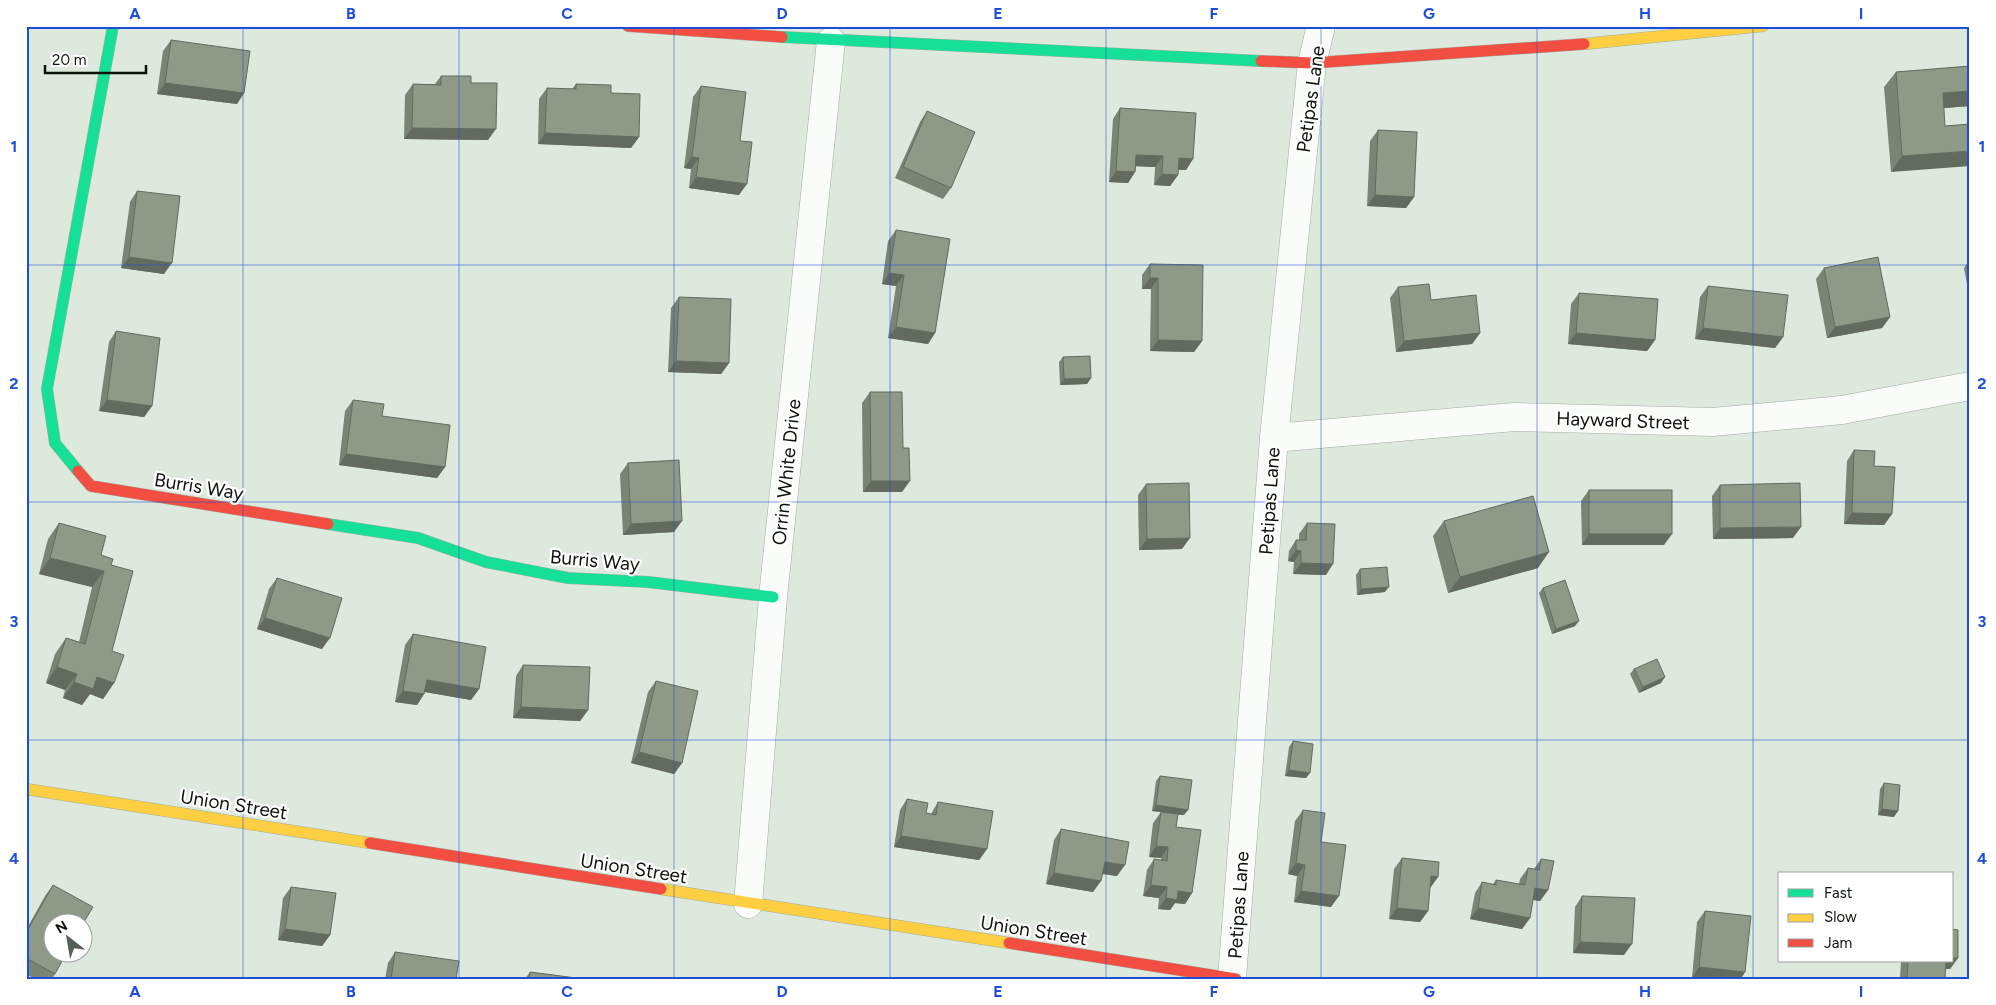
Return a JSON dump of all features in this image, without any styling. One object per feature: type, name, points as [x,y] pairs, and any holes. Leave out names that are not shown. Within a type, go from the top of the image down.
[{"type":"street","name":"Burris Way","points":[[113,26],[47,389],[55,443],[91,486],[418,538],[486,562],[568,578],[648,582],[773,597]]},
{"type":"street","points":[[628,26],[831,41],[1312,63],[1627,34],[1763,26]]},
{"type":"street","name":"Petipas Lane","points":[[1232,978],[1274,438],[1312,63],[1321,26]]},
{"type":"street","name":"Orrin White Drive","points":[[748,904],[773,597],[831,41]]},
{"type":"street","name":"Hayward Street","points":[[1274,438],[1514,417],[1713,422],[1842,410],[1970,386]]},
{"type":"street","name":"Union Street","points":[[26,789],[748,904],[1236,979]]},
{"type":"building","points":[[171,40],[250,51],[244,93],[165,83]]},
{"type":"building","points":[[1970,66],[1970,91],[1943,93],[1945,126],[1970,124],[1970,151],[1902,156],[1896,72]]},
{"type":"building","points":[[441,76],[471,76],[471,83],[497,83],[496,129],[412,128],[413,84],[441,85]]},
{"type":"building","points":[[576,84],[611,85],[611,93],[640,94],[639,137],[545,133],[547,88],[576,89]]},
{"type":"building","points":[[701,86],[746,92],[740,141],[752,142],[747,184],[696,177],[699,158],[692,157]]},
{"type":"building","points":[[1120,108],[1196,113],[1193,159],[1179,158],[1178,175],[1162,174],[1163,156],[1136,155],[1135,172],[1116,171]]},
{"type":"building","points":[[927,111],[975,132],[951,188],[903,167]]},
{"type":"building","points":[[1378,130],[1417,132],[1414,197],[1375,195]]},
{"type":"building","points":[[137,191],[180,196],[172,263],[129,257]]},
{"type":"building","points":[[896,230],[950,239],[935,333],[896,327],[904,275],[889,273]]},
{"type":"building","points":[[1878,257],[1890,317],[1835,327],[1824,268]]},
{"type":"building","points":[[1150,264],[1203,265],[1202,341],[1158,340],[1158,278],[1150,278]]},
{"type":"building","points":[[1429,284],[1431,300],[1476,295],[1480,333],[1404,341],[1398,287]]},
{"type":"building","points":[[1708,286],[1788,295],[1783,337],[1703,328]]},
{"type":"building","points":[[1579,293],[1658,299],[1655,340],[1576,333]]},
{"type":"building","points":[[679,297],[731,299],[729,363],[676,361]]},
{"type":"building","points":[[116,331],[160,338],[152,406],[107,400]]},
{"type":"building","points":[[1090,356],[1091,378],[1064,379],[1063,357]]},
{"type":"building","points":[[870,392],[902,392],[903,448],[909,448],[910,481],[871,481]]},
{"type":"building","points":[[353,400],[384,404],[382,416],[450,425],[445,467],[346,454]]},
{"type":"building","points":[[1854,450],[1875,451],[1874,466],[1895,467],[1892,514],[1852,513]]},
{"type":"building","points":[[679,460],[682,521],[631,524],[628,463]]},
{"type":"building","points":[[1189,483],[1190,538],[1147,539],[1146,484]]},
{"type":"building","points":[[1800,483],[1801,527],[1720,528],[1720,485]]},
{"type":"building","points":[[1589,490],[1672,490],[1672,534],[1589,534]]},
{"type":"building","points":[[1533,496],[1549,552],[1460,577],[1444,521]]},
{"type":"building","points":[[59,523],[106,536],[101,555],[113,559],[111,565],[133,571],[112,651],[124,655],[114,683],[97,677],[93,689],[74,682],[77,674],[57,667],[66,638],[85,644],[104,571],[50,558]]},
{"type":"building","points":[[1307,523],[1335,524],[1333,564],[1301,563],[1301,551],[1296,550],[1296,540],[1306,540]]},
{"type":"building","points":[[1387,567],[1389,587],[1361,589],[1360,569]]},
{"type":"building","points":[[277,578],[342,598],[330,638],[265,618]]},
{"type":"building","points":[[1565,580],[1579,621],[1556,629],[1543,588]]},
{"type":"building","points":[[413,634],[486,647],[479,689],[427,680],[424,694],[403,691]]},
{"type":"building","points":[[1657,659],[1665,677],[1643,687],[1634,669]]},
{"type":"building","points":[[523,665],[590,667],[588,710],[521,707]]},
{"type":"building","points":[[656,681],[698,691],[682,763],[639,752]]},
{"type":"building","points":[[1293,741],[1313,744],[1310,773],[1289,770]]},
{"type":"building","points":[[1160,776],[1192,780],[1188,810],[1156,805]]},
{"type":"building","points":[[1884,783],[1900,785],[1898,811],[1882,809]]},
{"type":"building","points":[[907,799],[928,803],[926,813],[936,815],[938,802],[993,811],[987,849],[901,836]]},
{"type":"building","points":[[1303,810],[1325,813],[1321,842],[1346,845],[1339,896],[1301,891],[1305,865],[1296,863]]},
{"type":"building","points":[[1161,812],[1178,814],[1176,827],[1201,830],[1192,893],[1178,891],[1177,900],[1166,898],[1167,887],[1151,885],[1154,859],[1167,861],[1168,847],[1156,846]]},
{"type":"building","points":[[1061,829],[1129,842],[1125,865],[1105,862],[1101,881],[1054,873]]},
{"type":"building","points":[[1402,858],[1439,862],[1438,877],[1431,876],[1428,911],[1397,908]]},
{"type":"building","points":[[1541,859],[1554,861],[1548,890],[1535,888],[1530,918],[1478,908],[1482,882],[1496,885],[1496,880],[1525,885],[1528,868],[1539,870]]},
{"type":"building","points":[[53,885],[93,907],[90,912],[42,912],[42,962],[62,962],[55,974],[26,958],[26,933]]},
{"type":"building","points":[[291,887],[336,893],[330,935],[285,929]]},
{"type":"building","points":[[1582,896],[1635,898],[1632,944],[1580,942]]},
{"type":"building","points":[[1705,911],[1751,916],[1745,972],[1699,967]]},
{"type":"building","points":[[1954,929],[1958,930],[1958,958],[1954,958]]},
{"type":"building","points":[[395,952],[459,961],[456,979],[391,979]]},
{"type":"building","points":[[1908,962],[1946,962],[1945,979],[1907,979]]},
{"type":"building","points":[[530,972],[584,979],[529,979]]},
{"type":"traffic: fast","points":[[78,471],[55,443],[47,389],[113,26]]},
{"type":"traffic: fast","points":[[782,37],[1261,61]]},
{"type":"traffic: fast","points":[[328,524],[418,538],[486,562],[568,578],[648,582],[773,597]]},
{"type":"traffic: slow","points":[[1584,44],[1763,26]]},
{"type":"traffic: slow","points":[[26,789],[370,843]]},
{"type":"traffic: slow","points":[[661,889],[1009,943]]},
{"type":"traffic: jam","points":[[628,26],[782,37]]},
{"type":"traffic: jam","points":[[1261,61],[1312,63],[1584,44]]},
{"type":"traffic: jam","points":[[78,471],[91,486],[328,524]]},
{"type":"traffic: jam","points":[[370,843],[661,889]]},
{"type":"traffic: jam","points":[[1009,943],[1236,979]]}]
